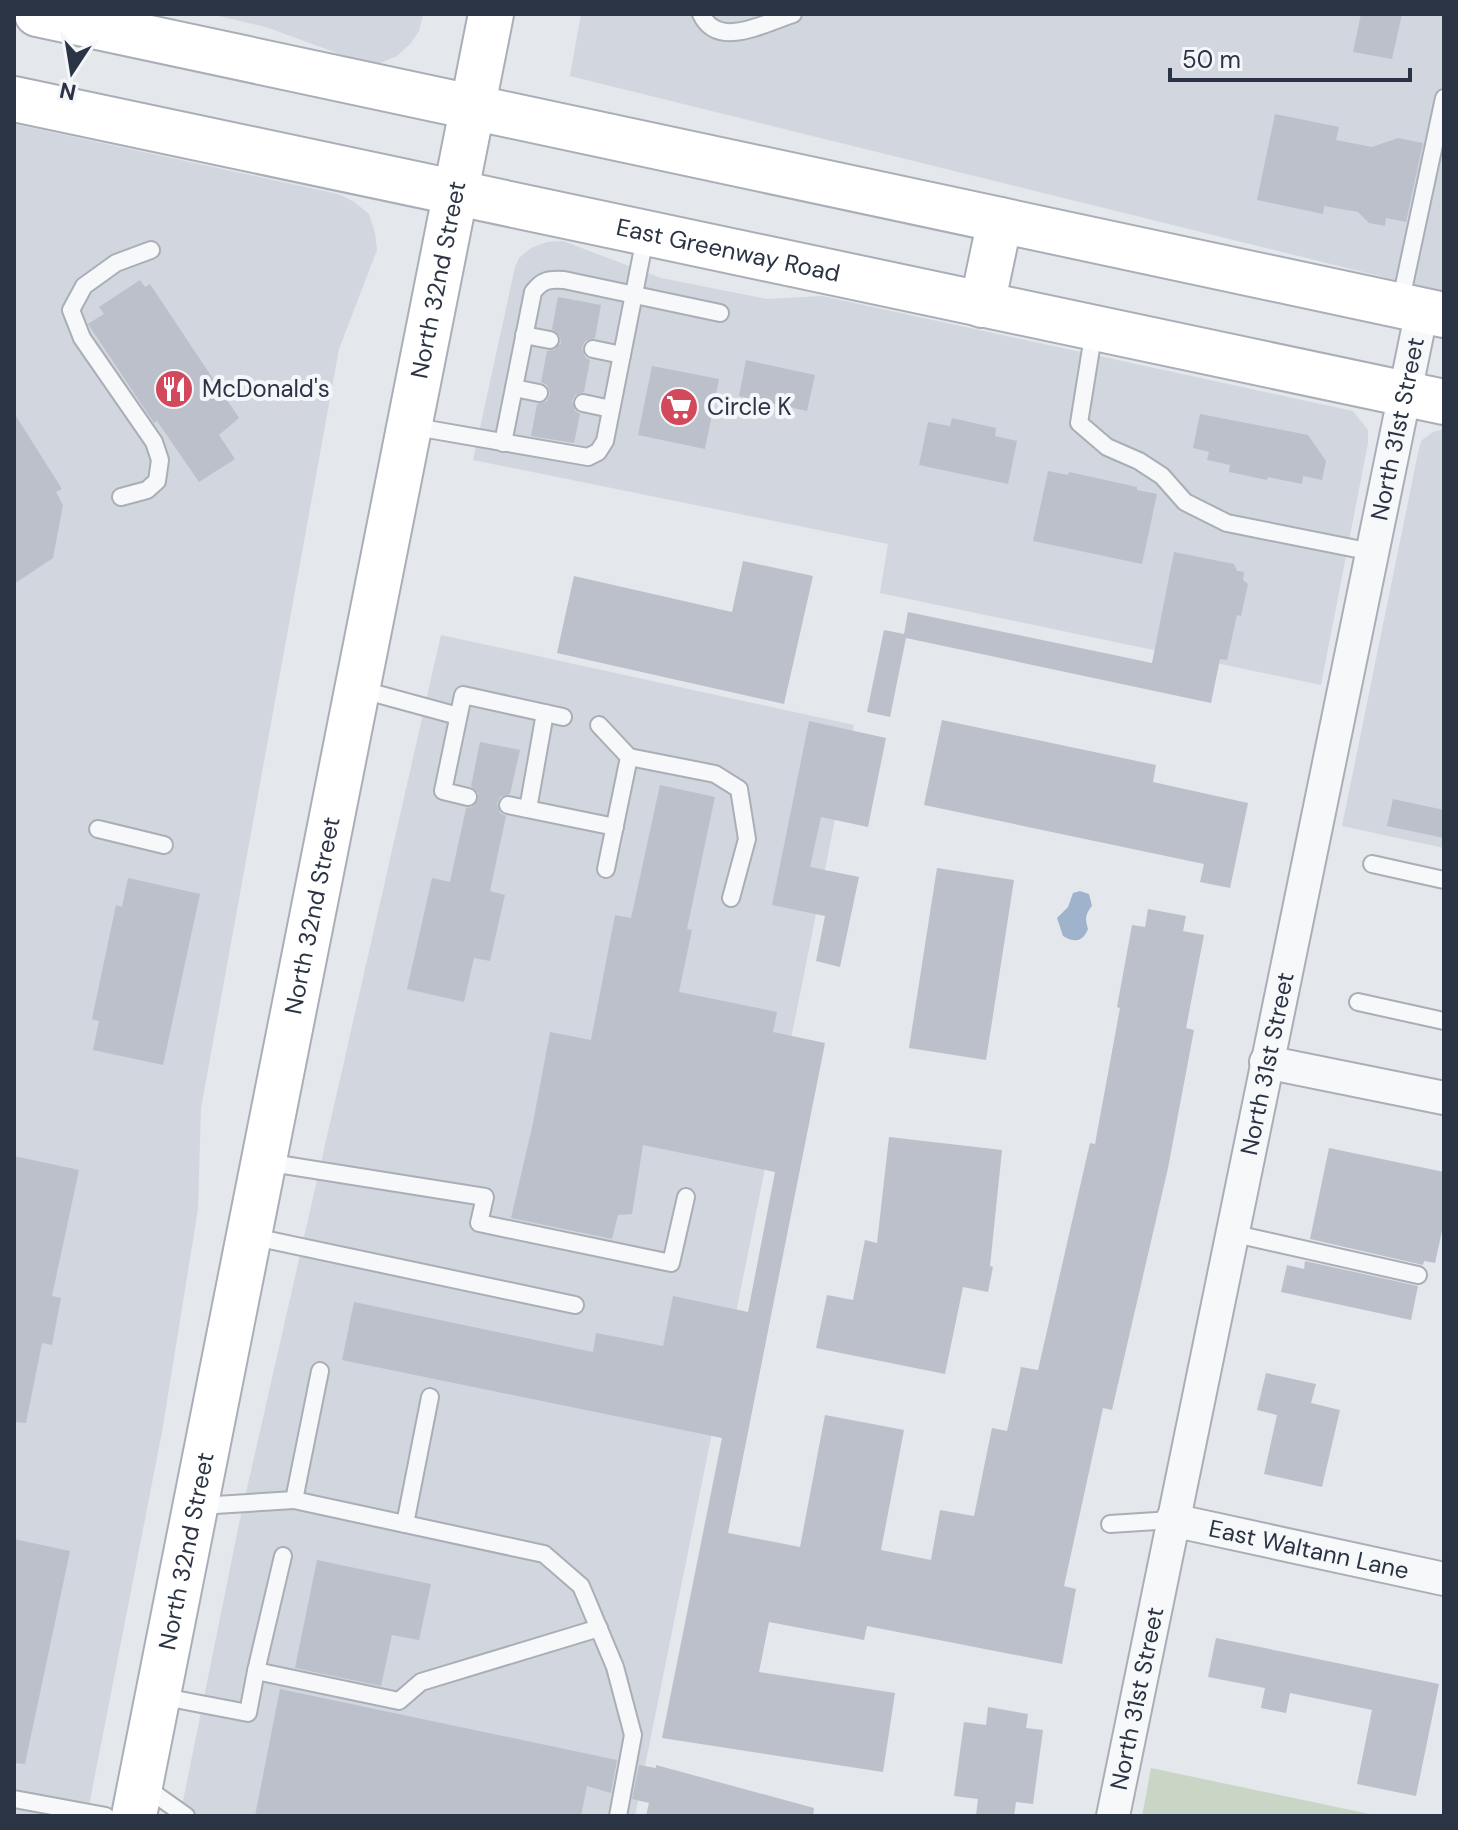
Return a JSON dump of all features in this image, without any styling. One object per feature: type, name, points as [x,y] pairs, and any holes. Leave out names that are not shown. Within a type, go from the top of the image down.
[{"type":"main road","points":[[37,14],[141,25],[472,108],[1422,310]]},
{"type":"main road","name":"North 32nd Street","points":[[137,1800],[491,14]]},
{"type":"main road","name":"East Greenway Road","points":[[14,99],[1424,398]]},
{"type":"main road","points":[[982,305],[1000,220]]},
{"type":"street","name":"North 31st Street","points":[[1113,1816],[1372,552],[1424,398],[1422,310]]},
{"type":"street","points":[[1266,1062],[1444,1098]]},
{"type":"street","name":"East Waltann Lane","points":[[1172,1520],[1444,1579]]},
{"type":"lane","points":[[701,14],[706,25],[716,32],[735,33],[793,14]]},
{"type":"lane","points":[[1422,310],[1444,98]]},
{"type":"lane","points":[[409,426],[588,457],[598,452],[605,441],[646,233]]},
{"type":"lane","points":[[121,497],[147,490],[157,481],[160,460],[154,442],[82,338],[71,310],[84,286],[116,263],[151,250]]},
{"type":"lane","points":[[503,443],[533,292],[541,282],[564,280],[720,313]]},
{"type":"lane","points":[[1094,328],[1079,423],[1107,447],[1139,461],[1162,476],[1185,502],[1227,523],[1372,552]]},
{"type":"lane","points":[[524,335],[550,340]]},
{"type":"lane","points":[[593,349],[622,355]]},
{"type":"lane","points":[[514,388],[539,393]]},
{"type":"lane","points":[[583,403],[611,409]]},
{"type":"lane","points":[[357,689],[458,716]]},
{"type":"lane","points":[[468,797],[443,791],[463,695],[563,717]]},
{"type":"lane","points":[[528,809],[545,713]]},
{"type":"lane","points":[[599,725],[629,757],[715,774],[739,789],[747,839],[731,898]]},
{"type":"lane","points":[[606,869],[629,757]]},
{"type":"lane","points":[[508,805],[615,827]]},
{"type":"lane","points":[[98,829],[164,845]]},
{"type":"lane","points":[[1372,864],[1444,880]]},
{"type":"lane","points":[[1358,1002],[1444,1021]]},
{"type":"lane","points":[[263,1162],[485,1197],[479,1223],[671,1263],[686,1197]]},
{"type":"lane","points":[[1231,1233],[1418,1275]]},
{"type":"lane","points":[[249,1236],[575,1305]]},
{"type":"lane","points":[[294,1500],[320,1371]]},
{"type":"lane","points":[[405,1524],[430,1397]]},
{"type":"lane","points":[[195,1506],[294,1500],[544,1554],[581,1586],[615,1667],[633,1735],[618,1816]]},
{"type":"lane","points":[[1110,1524],[1172,1520]]},
{"type":"lane","points":[[157,1696],[248,1713],[283,1556]]},
{"type":"lane","points":[[256,1671],[399,1701],[421,1682],[599,1628]]},
{"type":"lane","points":[[14,1799],[106,1816]]},
{"type":"lane","points":[[137,1800],[186,1816]]},
{"type":"shaded area","points":[[210,14],[423,14],[419,31],[397,56],[380,63],[364,63],[266,27]]},
{"type":"shaded area","points":[[581,14],[1444,14],[1444,292],[570,76]]},
{"type":"shaded area","points":[[14,124],[338,194],[369,214],[377,250],[339,349],[201,1108],[198,1209],[162,1432],[87,1816],[14,1816]]},
{"type":"shaded area","points":[[563,241],[661,278],[767,299],[822,296],[1353,411],[1368,430],[1368,443],[1321,685],[880,593],[888,544],[473,460],[515,267],[519,258],[531,248],[547,242]]},
{"type":"shaded area","points":[[1444,429],[1444,848],[1342,826],[1421,441],[1433,432]]},
{"type":"shaded area","points":[[441,635],[854,725],[635,1816],[180,1816],[240,1519]]},
{"type":"green space","points":[[1151,1768],[1379,1816],[1142,1816]]},
{"type":"water","points":[[1080,891],[1089,894],[1092,906],[1086,917],[1088,929],[1081,939],[1071,940],[1063,936],[1057,918],[1068,907],[1073,893]]},
{"type":"building","points":[[1361,14],[1402,14],[1392,59],[1353,52]]},
{"type":"building","points":[[1275,114],[1339,127],[1336,140],[1372,147],[1398,138],[1423,143],[1406,222],[1386,218],[1385,226],[1369,223],[1358,212],[1324,206],[1323,214],[1257,200]]},
{"type":"building","name":"McDonald's","points":[[140,280],[145,287],[150,284],[239,418],[219,435],[235,459],[199,482],[157,421],[154,423],[88,324],[104,314],[99,307]]},
{"type":"building","points":[[558,297],[601,305],[595,338],[585,341],[582,348],[585,357],[590,360],[584,392],[575,395],[572,401],[575,411],[580,414],[574,443],[531,436],[537,404],[547,401],[550,394],[547,385],[541,382],[547,351],[554,350],[561,343],[560,336],[552,329]]},
{"type":"building","points":[[746,360],[815,375],[807,411],[739,396]]},
{"type":"building","name":"Circle K","points":[[652,366],[719,379],[705,449],[638,435]]},
{"type":"building","points":[[14,413],[62,489],[56,492],[63,505],[53,558],[14,584]]},
{"type":"building","points":[[1200,414],[1308,435],[1326,461],[1322,480],[1303,476],[1302,484],[1229,472],[1230,465],[1207,460],[1209,452],[1193,448]]},
{"type":"building","points":[[952,418],[996,428],[995,436],[1017,441],[1008,484],[919,465],[928,422],[950,426]]},
{"type":"building","points":[[1048,471],[1068,475],[1069,472],[1157,494],[1142,564],[1033,541]]},
{"type":"building","points":[[1174,552],[1234,564],[1237,571],[1244,572],[1243,580],[1248,584],[1227,660],[1220,659],[1211,703],[906,638],[890,717],[867,712],[884,630],[904,634],[908,612],[1152,663]]},
{"type":"building","points":[[743,561],[813,576],[784,704],[557,653],[574,576],[732,612]]},
{"type":"building","points":[[942,720],[1156,765],[1153,782],[1248,803],[1230,888],[1200,882],[1204,864],[924,805]]},
{"type":"building","points":[[809,721],[886,738],[868,827],[821,817],[810,867],[859,877],[840,967],[816,961],[825,916],[772,905]]},
{"type":"building","points":[[480,742],[520,750],[510,794],[500,797],[497,804],[500,813],[506,816],[490,891],[505,895],[490,961],[474,958],[464,1002],[407,989],[432,878],[450,882],[466,808],[472,807],[478,800],[478,793],[471,786]]},
{"type":"building","points":[[660,785],[715,797],[687,929],[692,930],[679,992],[777,1012],[773,1032],[825,1043],[728,1533],[800,1547],[825,1415],[904,1430],[881,1550],[931,1560],[940,1510],[974,1516],[992,1428],[1007,1431],[1021,1367],[1038,1370],[1090,1143],[1095,1144],[1132,925],[1145,927],[1148,909],[1186,916],[1183,931],[1204,935],[1186,1028],[1194,1030],[1168,1168],[1112,1410],[1103,1408],[1064,1586],[1076,1589],[1062,1664],[867,1626],[864,1640],[769,1622],[759,1672],[895,1693],[883,1772],[662,1738],[722,1438],[342,1360],[354,1302],[593,1352],[596,1333],[663,1346],[673,1296],[748,1312],[775,1172],[643,1145],[632,1214],[618,1215],[612,1239],[511,1218],[550,1032],[591,1040],[615,915],[631,918]]},
{"type":"building","points":[[1393,799],[1444,810],[1444,838],[1387,826]]},
{"type":"building","points":[[937,868],[1014,880],[986,1060],[909,1048]]},
{"type":"building","points":[[128,878],[200,894],[163,1065],[93,1050],[99,1021],[92,1019],[116,905],[122,907]]},
{"type":"building","points":[[889,1137],[1002,1150],[990,1266],[993,1267],[988,1292],[963,1287],[945,1374],[816,1348],[827,1295],[853,1300],[865,1240],[877,1243]]},
{"type":"building","points":[[1329,1148],[1444,1172],[1444,1222],[1435,1263],[1424,1261],[1423,1265],[1310,1239]]},
{"type":"building","points":[[14,1156],[79,1170],[52,1296],[61,1298],[52,1345],[42,1343],[26,1423],[14,1422]]},
{"type":"building","points":[[1305,1261],[1418,1286],[1411,1320],[1281,1292],[1287,1265],[1304,1269]]},
{"type":"building","points":[[1266,1373],[1316,1384],[1311,1403],[1340,1410],[1322,1487],[1264,1474],[1277,1415],[1257,1410]]},
{"type":"building","points":[[14,1539],[70,1551],[25,1764],[14,1763]]},
{"type":"building","points":[[317,1560],[431,1584],[419,1640],[392,1635],[381,1686],[295,1668]]},
{"type":"building","points":[[1216,1638],[1439,1684],[1416,1796],[1357,1784],[1372,1710],[1290,1693],[1286,1713],[1261,1708],[1265,1688],[1208,1677]]},
{"type":"building","points":[[280,1689],[617,1760],[611,1793],[587,1786],[581,1816],[255,1816]]},
{"type":"building","points":[[988,1707],[1028,1714],[1026,1728],[1043,1730],[1033,1804],[1016,1802],[1014,1816],[976,1816],[978,1799],[954,1796],[964,1722],[986,1725]]},
{"type":"building","points":[[639,1765],[656,1768],[656,1765],[814,1808],[813,1816],[646,1816],[649,1803],[632,1799]]},
{"type":"place","name":"McDonald's","points":[[174,389]]},
{"type":"place","name":"Circle K","points":[[679,407]]}]
